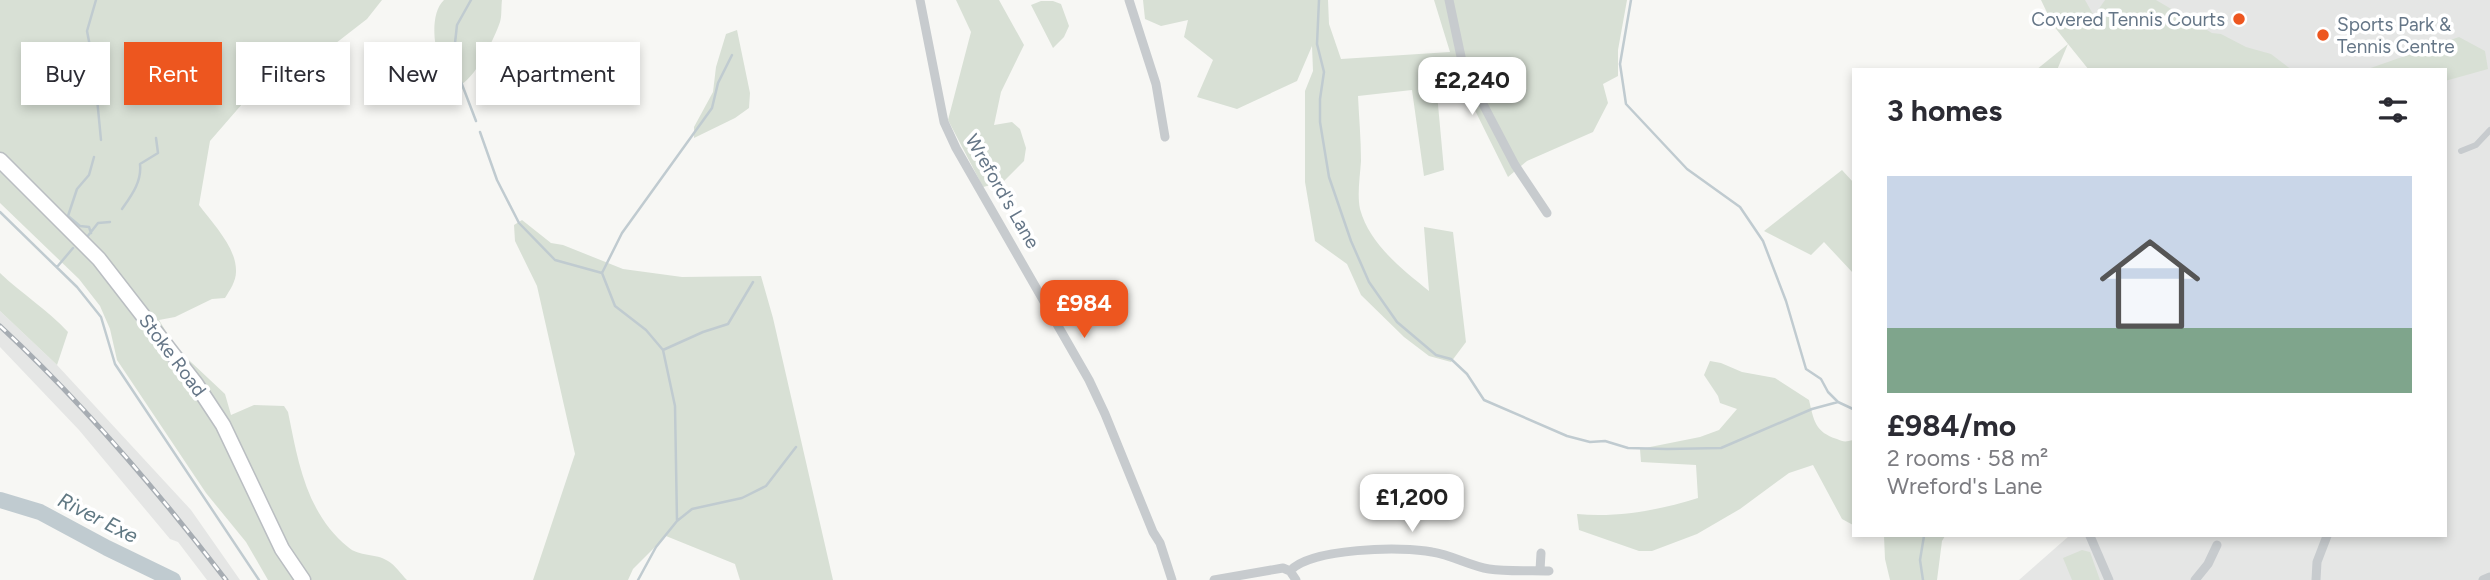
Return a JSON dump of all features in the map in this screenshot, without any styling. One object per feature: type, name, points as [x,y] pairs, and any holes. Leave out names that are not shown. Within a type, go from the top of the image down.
[{"type":"main road","name":"Stoke Road","points":[[0,160],[99,259],[196,384],[223,425],[282,549],[303,580]]},
{"type":"street","name":"Wreford's Lane","points":[[920,0],[944,122],[956,148],[1089,380],[1160,543],[1172,580]]},
{"type":"street","points":[[1129,0],[1150,65],[1165,137]]},
{"type":"street","points":[[1449,0],[1463,66],[1509,155],[1547,213]]},
{"type":"street","points":[[2461,151],[2476,145],[2490,130]]},
{"type":"street","points":[[2090,537],[2109,580]]},
{"type":"street","points":[[2316,580],[2317,562],[2327,537]]},
{"type":"street","points":[[2194,580],[2208,564],[2217,545]]},
{"type":"street","points":[[1290,571],[1302,561],[1348,552],[1411,549],[1433,552],[1490,569],[1545,571],[1541,553]]},
{"type":"street","points":[[1214,580],[1279,568],[1290,571],[1296,580]]},
{"type":"street","points":[[2483,580],[2490,577]]},
{"type":"shaded area","points":[[0,0],[382,0],[367,19],[337,42],[236,42],[236,105],[241,105],[210,141],[199,205],[233,254],[235,279],[225,298],[212,299],[175,317],[159,320],[176,348],[225,394],[231,415],[254,405],[284,406],[288,412],[306,485],[322,518],[352,550],[388,561],[407,580],[268,580],[246,542],[206,493],[117,360],[110,329],[100,306],[79,279],[0,203]]},
{"type":"shaded area","points":[[444,0],[502,0],[500,22],[492,42],[476,42],[476,69],[462,83],[462,42],[435,42],[435,19]]},
{"type":"shaded area","points":[[956,0],[999,0],[1024,45],[1001,92],[994,125],[1012,122],[1020,129],[1026,148],[1024,161],[1003,182],[983,187],[948,120],[971,32]]},
{"type":"shaded area","points":[[1143,0],[1328,0],[1329,24],[1341,59],[1450,52],[1434,0],[1627,0],[1618,50],[1618,76],[1603,84],[1608,103],[1593,132],[1527,161],[1508,177],[1456,72],[1435,72],[1444,170],[1424,176],[1412,90],[1358,96],[1361,161],[1359,203],[1371,234],[1388,255],[1429,291],[1424,227],[1453,232],[1466,342],[1451,362],[1429,356],[1404,337],[1361,295],[1347,264],[1315,241],[1305,182],[1305,91],[1313,71],[1312,46],[1297,81],[1237,109],[1197,97],[1213,60],[1184,37],[1188,20],[1161,26],[1145,19]]},
{"type":"shaded area","points":[[2041,0],[2085,0],[2094,16],[2105,0],[2156,0],[2212,33],[2271,54],[2289,68],[2087,68],[2053,25]]},
{"type":"shaded area","points":[[2073,0],[2490,0],[2490,580],[2019,580],[2068,537],[2447,537],[2447,68],[2130,68]]},
{"type":"shaded area","points":[[1041,1],[1061,4],[1069,26],[1064,37],[1053,48],[1031,5]]},
{"type":"shaded area","points":[[737,30],[750,93],[749,108],[694,138],[694,127],[713,92],[716,67],[726,34]]},
{"type":"shaded area","points":[[2459,37],[2485,51],[2488,69],[2447,80],[2447,68],[2371,68]]},
{"type":"shaded area","points":[[2068,44],[2058,68],[2038,68]]},
{"type":"shaded area","points":[[1842,170],[1852,181],[1852,272],[1824,242],[1811,255],[1764,231]]},
{"type":"shaded area","points":[[522,220],[551,243],[563,245],[623,269],[682,277],[761,276],[833,580],[740,580],[735,564],[666,536],[633,569],[628,580],[533,580],[575,454],[537,286],[515,241],[514,225]]},
{"type":"shaded area","points":[[0,273],[68,332],[57,365],[0,311]]},
{"type":"shaded area","points":[[0,311],[57,365],[191,510],[240,580],[207,580],[178,542],[170,539],[79,430],[0,347]]},
{"type":"shaded area","points":[[1710,361],[1742,372],[1775,378],[1809,400],[1814,420],[1824,433],[1843,441],[1852,440],[1852,524],[1842,519],[1813,465],[1789,473],[1740,509],[1697,534],[1652,551],[1639,551],[1579,530],[1577,514],[1638,512],[1698,498],[1696,465],[1641,462],[1640,449],[1700,437],[1719,430],[1737,409],[1720,403],[1704,375]]},
{"type":"shaded area","points":[[1884,537],[1944,537],[1937,580],[1890,580]]},
{"type":"shaded area","points":[[2082,550],[2090,552],[2100,580],[2072,580],[2063,558]]},
{"type":"waterway","points":[[96,0],[87,31],[94,67],[101,140]]},
{"type":"waterway","points":[[471,0],[457,25],[453,61],[476,121]]},
{"type":"waterway","points":[[1319,0],[1317,44],[1324,72],[1320,122],[1329,177],[1351,241],[1369,282],[1397,322],[1436,355],[1451,359],[1467,374],[1484,400],[1567,436],[1590,442],[1605,441],[1628,448],[1667,449],[1721,448],[1812,409],[1838,402]]},
{"type":"waterway","points":[[1631,0],[1620,64],[1626,104],[1687,169],[1740,207],[1763,241],[1786,301],[1806,369],[1821,379],[1838,402],[1852,409]]},
{"type":"waterway","points":[[638,580],[656,547],[677,521],[675,406],[663,350],[646,330],[615,306],[602,273],[622,233],[712,108],[718,83],[732,55]]},
{"type":"waterway","points":[[480,132],[497,180],[519,223],[555,260],[602,273]]},
{"type":"waterway","points":[[122,209],[138,183],[140,164],[158,153],[156,138]]},
{"type":"waterway","points":[[91,233],[89,227],[80,226],[68,216],[77,189],[89,175],[94,157]]},
{"type":"waterway","points":[[0,212],[77,287],[101,317],[115,364],[259,580]]},
{"type":"waterway","points":[[87,237],[98,223],[110,222]]},
{"type":"waterway","points":[[57,267],[73,248]]},
{"type":"waterway","points":[[663,350],[728,324],[753,282]]},
{"type":"waterway","points":[[677,521],[692,509],[742,498],[766,486],[796,447]]},
{"type":"waterway","name":"River Exe","points":[[0,500],[40,512],[173,580]]},
{"type":"waterway","points":[[1923,580],[1920,560],[1924,537]]},
{"type":"railway","points":[[0,326],[61,386],[118,448],[226,580]]},
{"type":"place","name":"Covered Tennis Courts","points":[[2239,19]]},
{"type":"place","name":"Sports Park & Tennis Centre","points":[[2323,35]]}]
